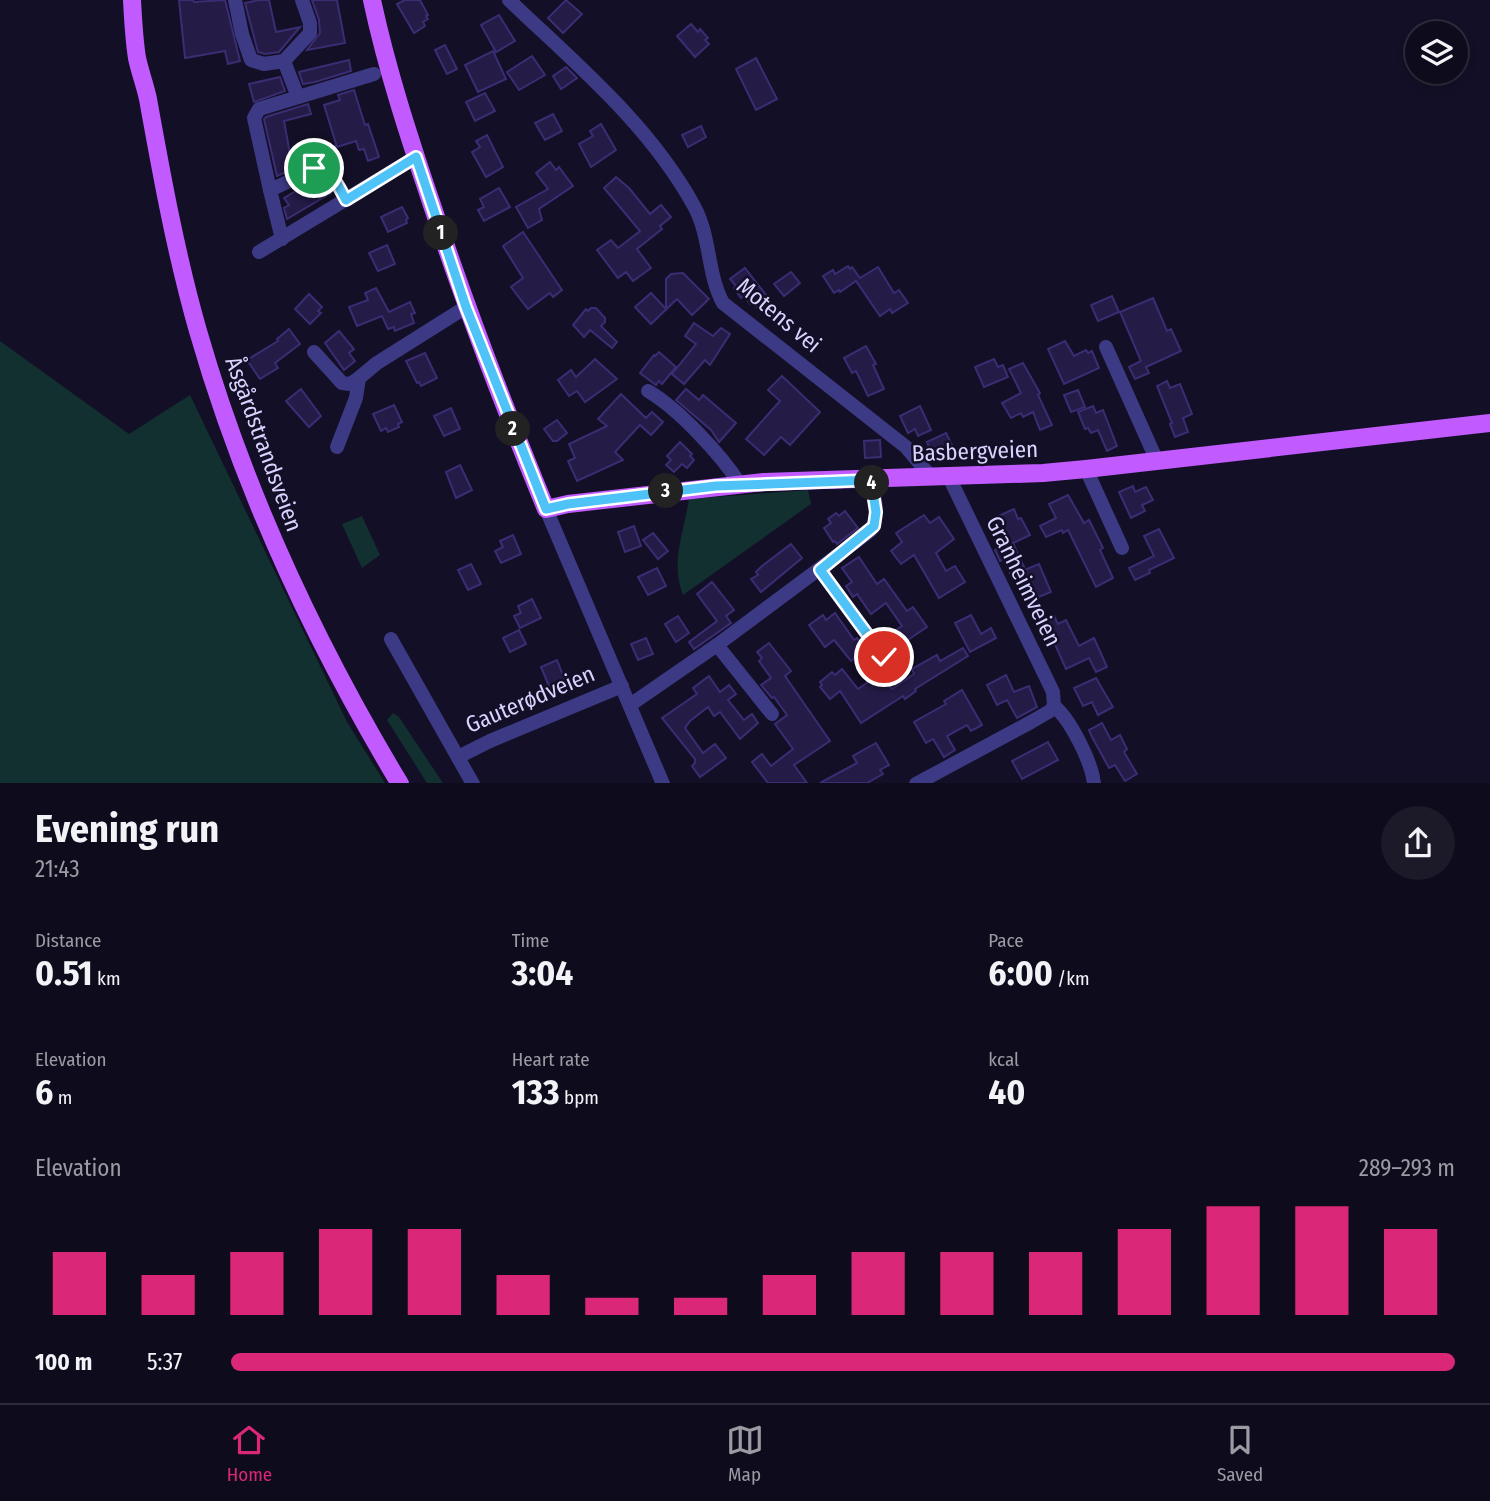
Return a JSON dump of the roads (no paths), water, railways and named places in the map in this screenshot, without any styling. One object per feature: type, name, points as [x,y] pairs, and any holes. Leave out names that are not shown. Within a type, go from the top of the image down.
[{"type":"main road","name":"Åsgårdstrandsveien","points":[[132,0],[137,57],[178,257],[198,332],[237,450],[264,520],[305,612],[339,678],[400,783]]},
{"type":"main road","name":"Åsgårdstrandsveien","points":[[142,0],[147,97]]},
{"type":"main road","name":"Gauterødveien","points":[[372,0],[386,60],[466,307],[546,509]]},
{"type":"main road","name":"Basbergveien","points":[[546,509],[618,497],[740,484],[1086,469],[1490,423]]},
{"type":"street","points":[[235,0],[251,60],[264,64],[284,61],[310,33],[310,23],[302,0]]},
{"type":"street","name":"Motens vei","points":[[509,0],[625,112],[655,145],[701,221],[717,292],[723,303],[906,447],[928,477]]},
{"type":"street","points":[[284,61],[298,97]]},
{"type":"street","points":[[282,239],[261,153],[256,114],[259,109],[374,74]]},
{"type":"street","points":[[258,252],[416,157]]},
{"type":"street","points":[[270,190],[318,168],[330,174],[346,200]]},
{"type":"street","points":[[314,352],[342,383],[350,384],[377,363],[466,307]]},
{"type":"street","points":[[1106,346],[1157,461]]},
{"type":"street","points":[[337,447],[356,398],[359,378]]},
{"type":"street","points":[[648,391],[718,455],[740,484]]},
{"type":"street","points":[[1086,469],[1122,548]]},
{"type":"street","name":"Granheimveien","points":[[949,477],[1053,692],[1054,706],[1070,726],[1089,765],[1094,783]]},
{"type":"street","points":[[630,705],[820,570],[874,526],[876,512],[871,480]]},
{"type":"street","name":"Gauterødveien","points":[[546,509],[663,783]]},
{"type":"street","points":[[820,570],[884,657]]},
{"type":"street","name":"Gauterødveien","points":[[391,639],[473,783]]},
{"type":"street","points":[[717,645],[772,714]]},
{"type":"street","name":"Gauterødveien","points":[[458,757],[622,686]]},
{"type":"street","points":[[916,783],[1031,722],[1054,706]]}]
